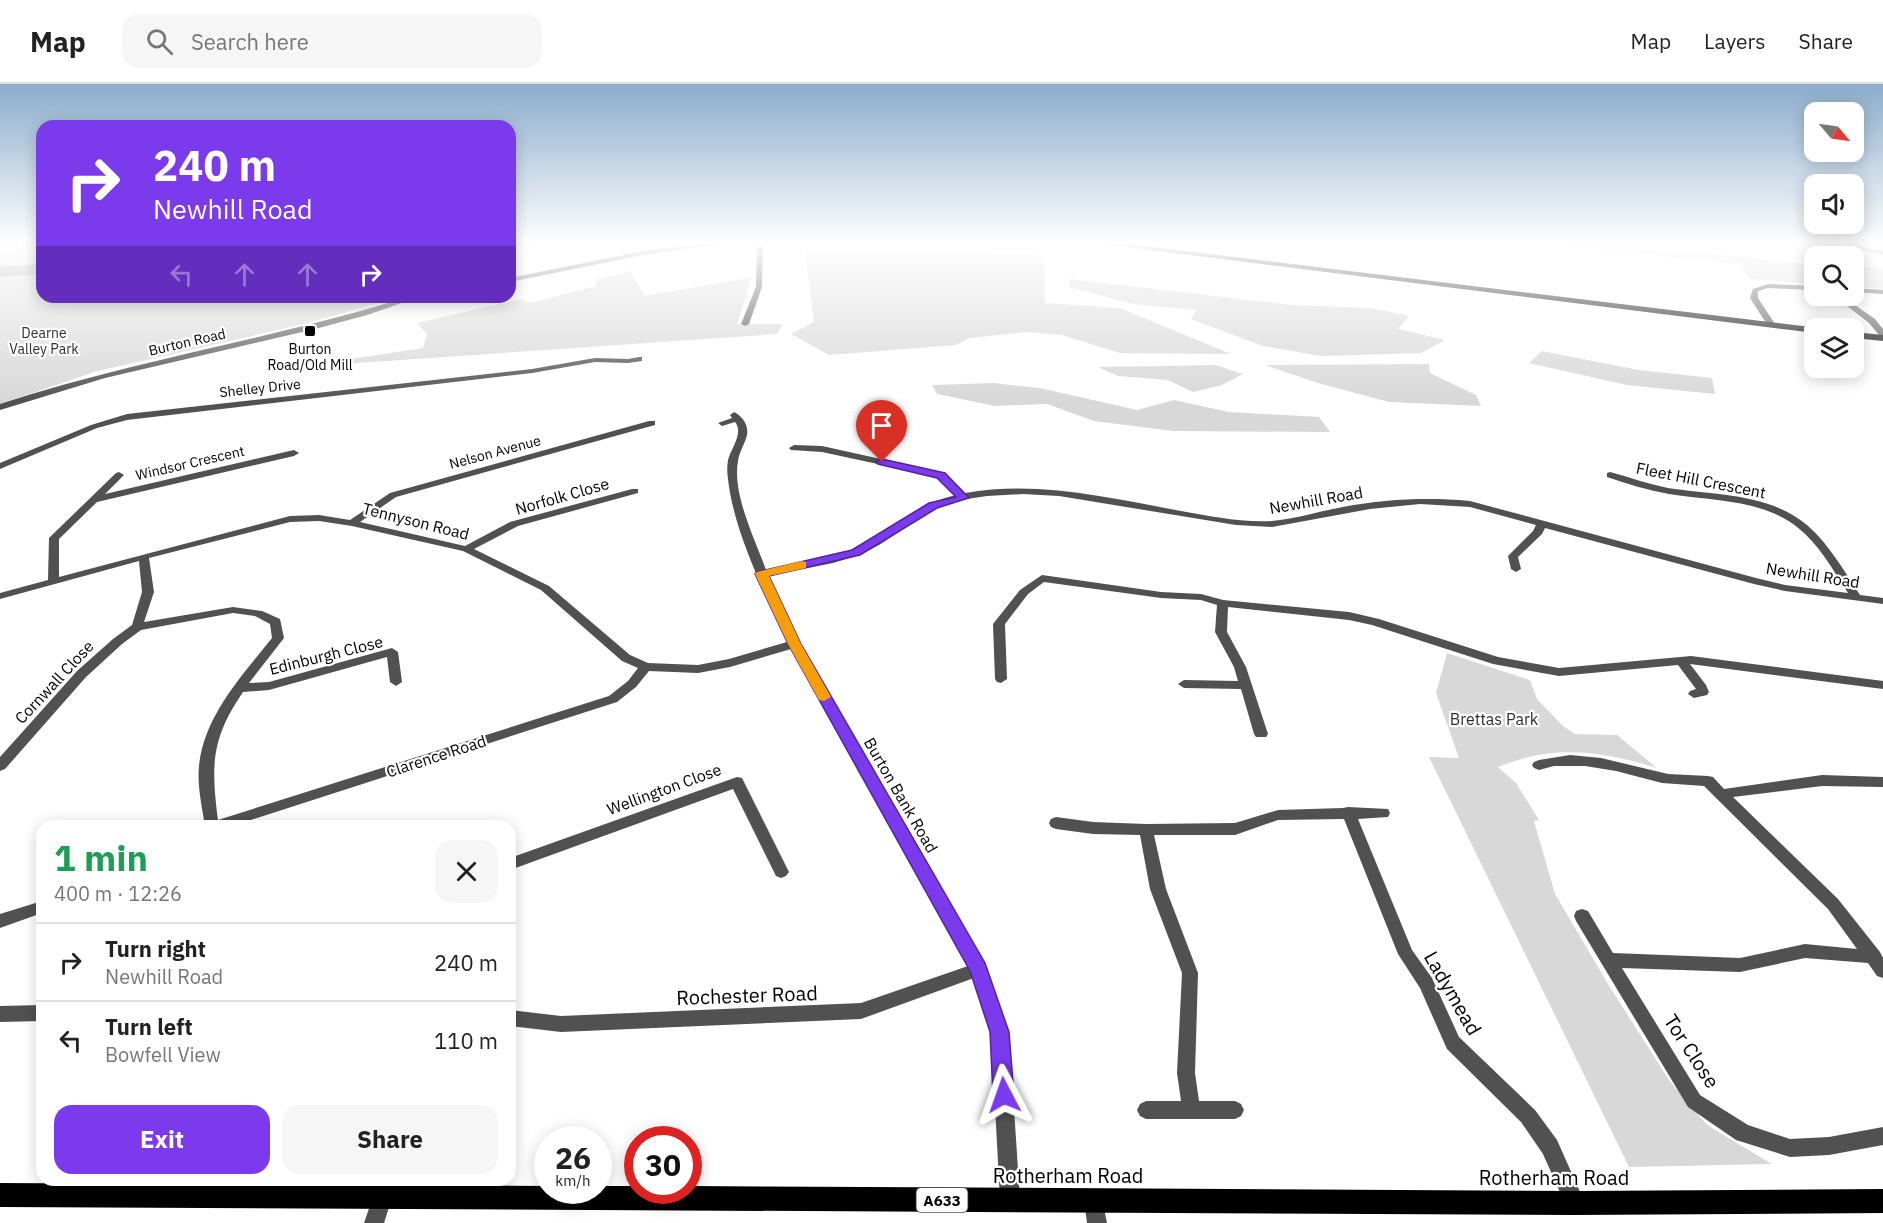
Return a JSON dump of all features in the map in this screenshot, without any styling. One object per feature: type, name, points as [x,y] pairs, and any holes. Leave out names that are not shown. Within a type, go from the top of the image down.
[{"type":"main road","points":[[1523,294],[1804,328]]},
{"type":"main road","points":[[1864,335],[1883,338]]},
{"type":"main road","name":"Rotherham Road","points":[[0,1195],[1010,1200],[1095,1212],[1575,1203],[1883,1201]]},
{"type":"street","points":[[745,324],[756,294]]},
{"type":"street","points":[[1754,294],[1754,298],[1771,324]]},
{"type":"street","name":"Burton Road","points":[[0,407],[109,373],[331,323],[396,303]]},
{"type":"street","points":[[1850,306],[1872,321],[1882,333]]},
{"type":"street","name":"Shelley Drive","points":[[0,466],[28,456],[97,424],[127,417],[532,371],[595,360],[639,359]]},
{"type":"street","name":"Burton Bank Road","points":[[731,419],[743,426],[743,433],[733,460],[732,477],[740,510],[762,574],[794,644],[979,969],[1000,1032],[1010,1200]]},
{"type":"street","name":"Nelson Avenue","points":[[352,523],[393,495],[652,423]]},
{"type":"street","points":[[794,448],[805,452],[822,449],[941,476],[964,498]]},
{"type":"street","name":"Windsor Crescent","points":[[93,500],[294,453]]},
{"type":"street","name":"Windsor Crescent","points":[[53,580],[54,538],[119,475]]},
{"type":"street","name":"Fleet Hill Crescent","points":[[1610,475],[1655,488],[1718,496],[1776,511],[1793,519],[1811,535],[1856,597]]},
{"type":"street","name":"Norfolk Close","points":[[466,549],[514,524],[635,491]]},
{"type":"street","name":"Newhill Road","points":[[762,574],[856,552],[933,505],[986,493],[1020,491],[1060,493],[1185,516],[1257,524],[1272,524],[1387,502],[1443,501],[1470,504],[1754,581],[1785,588],[1883,601]]},
{"type":"street","name":"Tennyson Road","points":[[0,596],[216,537],[290,519],[319,518],[352,523],[466,549],[545,588],[626,658],[646,667],[698,669],[730,663],[794,644]]},
{"type":"street","points":[[1516,569],[1513,556],[1538,532],[1542,523]]},
{"type":"street","points":[[144,558],[148,591],[137,627],[233,610],[258,613],[276,622],[278,638],[240,688],[216,726],[206,765],[213,820]]},
{"type":"street","points":[[1001,679],[999,624],[1024,592],[1042,578],[1161,595],[1201,597],[1223,603],[1349,616],[1375,622],[1497,661],[1559,672],[1680,660],[1883,684]]},
{"type":"street","points":[[1223,603],[1221,632],[1240,667],[1262,734]]},
{"type":"street","name":"Cornwall Close","points":[[0,766],[82,672],[118,639],[137,627]]},
{"type":"street","name":"Edinburgh Close","points":[[240,688],[269,686],[392,652],[396,682]]},
{"type":"street","points":[[1680,660],[1702,688],[1703,692],[1694,694]]},
{"type":"street","name":"Clarence Road","points":[[233,820],[613,699],[633,684],[646,667]]},
{"type":"street","points":[[1184,684],[1245,685]]},
{"type":"street","points":[[1539,765],[1552,760],[1570,760],[1604,764],[1665,778],[1708,781],[1833,904],[1879,964]]},
{"type":"street","points":[[1723,794],[1804,780],[1850,779],[1883,782]]},
{"type":"street","name":"Wellington Close","points":[[516,862],[737,782],[781,872]]},
{"type":"street","name":"Ladymead","points":[[1348,812],[1406,954],[1426,983],[1453,1043],[1528,1116],[1550,1147],[1575,1203]]},
{"type":"street","points":[[1056,822],[1093,828],[1235,829],[1278,815],[1383,813]]},
{"type":"street","points":[[1146,830],[1158,889],[1190,973],[1186,1073],[1191,1110]]},
{"type":"street","points":[[0,921],[36,909]]},
{"type":"street","name":"Tor Close","points":[[1582,916],[1694,1101],[1743,1133],[1790,1148],[1829,1146],[1867,1137],[1883,1136]]},
{"type":"street","points":[[1609,960],[1740,964],[1805,951],[1879,964]]},
{"type":"street","name":"Rochester Road","points":[[516,1019],[561,1024],[861,1011],[979,969]]},
{"type":"street","points":[[0,1014],[36,1012]]},
{"type":"street","points":[[1146,1110],[1235,1110]]},
{"type":"street","points":[[374,1223],[382,1198]]},
{"type":"green space","name":"Dearne Valley Park","points":[[0,294],[36,294],[36,303],[378,303],[308,323],[94,372],[0,404]]},
{"type":"green space","points":[[564,294],[643,294],[644,296],[747,294],[737,324],[783,324],[777,334],[342,364],[344,360],[423,348],[427,334],[417,323],[504,303],[516,303],[516,300],[521,299],[530,303]]},
{"type":"green space","points":[[811,294],[1045,294],[1045,303],[1120,308],[1231,354],[1120,353],[1062,335],[1027,332],[970,338],[956,345],[829,355],[791,334],[814,322]]},
{"type":"green space","points":[[1096,294],[1199,294],[1292,305],[1371,308],[1409,316],[1398,329],[1445,340],[1421,353],[1322,356],[1263,346],[1191,319],[1196,310],[1133,304]]},
{"type":"green space","points":[[1542,351],[1639,370],[1712,378],[1715,394],[1627,385],[1529,363]]},
{"type":"green space","points":[[1429,364],[1430,373],[1476,395],[1481,406],[1389,402],[1318,383],[1265,365]]},
{"type":"green space","points":[[1216,365],[1243,374],[1222,385],[1193,392],[1168,380],[1118,376],[1098,367]]},
{"type":"green space","points":[[993,383],[1040,388],[1137,410],[1174,400],[1229,412],[1319,417],[1330,432],[1173,431],[1094,421],[1047,404],[995,406],[937,394],[932,385]]},
{"type":"green space","name":"Brettas Park","points":[[1447,653],[1530,680],[1537,699],[1563,726],[1575,734],[1617,735],[1657,768],[1616,757],[1577,752],[1538,755],[1498,767],[1516,783],[1539,820],[1534,821],[1555,894],[1608,984],[1669,1080],[1707,1125],[1772,1164],[1629,1167],[1429,757],[1459,758],[1436,693]]},
{"type":"slow traffic","points":[[801,565],[762,574],[794,644],[824,697]]},
{"type":"place","name":"Burton Road/Old Mill","points":[[310,331]]},
{"type":"route","points":[[882,462],[941,476],[964,498],[933,505],[856,552],[762,574],[794,644],[979,969],[1000,1032],[1004,1095]]}]
